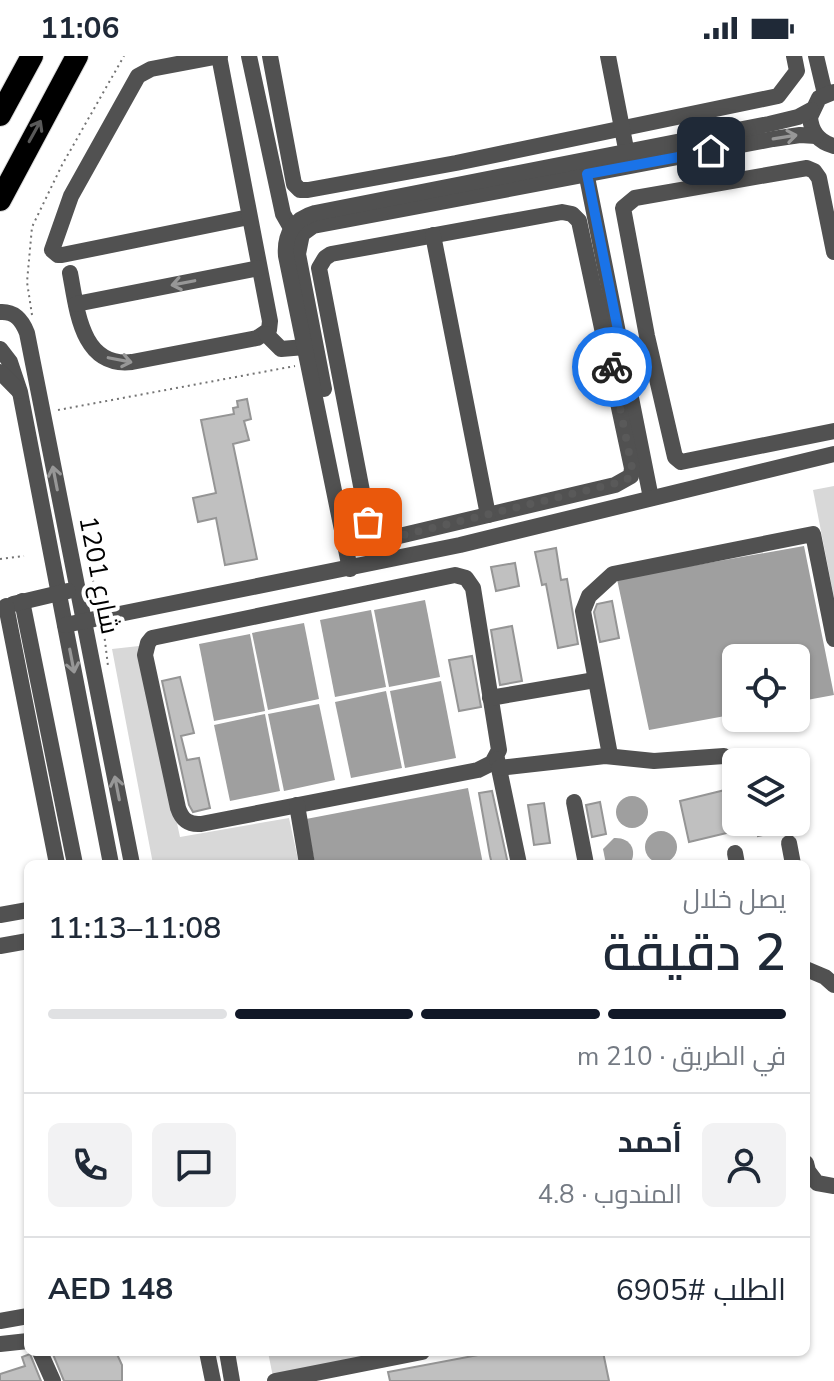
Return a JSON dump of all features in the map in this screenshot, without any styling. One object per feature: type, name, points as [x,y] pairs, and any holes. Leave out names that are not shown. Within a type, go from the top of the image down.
[{"type":"highway","points":[[0,115],[32,56]]},
{"type":"highway","points":[[0,200],[77,56]]},
{"type":"street","points":[[70,273],[85,339],[109,359],[120,363],[266,334],[270,321],[220,56],[151,69],[138,76],[71,196],[52,250],[62,255],[249,217]]},
{"type":"street","points":[[249,56],[281,208],[297,231],[298,254],[355,568]]},
{"type":"street","points":[[270,56],[294,184],[300,190],[456,163],[778,96],[797,71],[794,56]]},
{"type":"street","points":[[608,56],[627,154]]},
{"type":"street","points":[[585,168],[627,154],[791,120],[811,110],[829,93],[816,56]]},
{"type":"street","points":[[811,110],[810,124],[816,136],[834,146]]},
{"type":"street","points":[[355,568],[286,256],[287,237],[319,224],[585,168],[800,135],[816,136]]},
{"type":"street","points":[[585,168],[613,341],[632,468],[631,476],[615,485],[385,538],[373,533],[368,522],[319,268],[325,258],[331,254],[562,212],[572,214],[579,221],[613,341],[651,498]]},
{"type":"street","points":[[834,252],[819,178],[807,168],[635,198],[623,208],[647,336],[675,457],[681,462],[834,431]]},
{"type":"street","points":[[433,235],[488,515]]},
{"type":"street","points":[[76,304],[259,268]]},
{"type":"street","name":"شارع 1201","points":[[0,312],[15,315],[27,333],[131,860]]},
{"type":"street","points":[[266,334],[281,349],[305,347]]},
{"type":"street","points":[[613,341],[647,336]]},
{"type":"street","name":"شارع 1201","points":[[0,349],[10,362],[20,392],[110,860]]},
{"type":"street","points":[[0,372],[20,392]]},
{"type":"street","points":[[768,445],[775,468]]},
{"type":"street","points":[[65,625],[355,568],[834,454]]},
{"type":"street","points":[[551,500],[556,522]]},
{"type":"street","points":[[610,755],[583,611],[589,596],[607,578],[625,570],[813,534],[834,639]]},
{"type":"street","points":[[518,860],[498,763],[499,750],[473,588],[466,578],[461,576],[152,638],[148,643],[145,655],[178,808],[189,823],[201,824],[478,770],[492,763],[498,763],[610,755],[654,761],[722,756]]},
{"type":"street","points":[[9,605],[77,589]]},
{"type":"street","points":[[9,605],[56,860]]},
{"type":"street","points":[[9,605],[74,860]]},
{"type":"street","points":[[490,698],[595,680]]},
{"type":"street","points":[[574,802],[585,860]]},
{"type":"street","points":[[297,805],[306,860]]},
{"type":"street","points":[[789,843],[792,860]]},
{"type":"street","points":[[0,915],[24,911]]},
{"type":"street","points":[[0,946],[24,942]]},
{"type":"street","points":[[810,971],[834,985]]},
{"type":"street","points":[[810,1175],[824,1185],[834,1186]]},
{"type":"street","points":[[0,1321],[24,1317]]},
{"type":"street","points":[[0,1344],[24,1341]]},
{"type":"street","points":[[42,1356],[53,1381]]},
{"type":"street","points":[[208,1356],[211,1381]]},
{"type":"street","points":[[228,1356],[232,1381]]},
{"type":"street","points":[[275,1381],[394,1356]]},
{"type":"path","points":[[33,320],[27,282],[32,227],[62,165],[124,56]]},
{"type":"path","points":[[54,410],[295,365],[300,369]]},
{"type":"path","points":[[81,531],[103,618]]},
{"type":"path","points":[[0,559],[24,556]]},
{"type":"shaded area","points":[[834,486],[834,598],[813,490]]},
{"type":"shaded area","points":[[804,546],[834,695],[810,699],[810,644],[722,644],[722,717],[649,730],[617,579]]},
{"type":"shaded area","points":[[425,600],[440,677],[389,687],[374,610]]},
{"type":"shaded area","points":[[371,610],[386,687],[335,697],[320,620]]},
{"type":"shaded area","points":[[304,623],[319,699],[268,710],[252,633]]},
{"type":"shaded area","points":[[250,634],[265,711],[214,721],[199,644]]},
{"type":"shaded area","points":[[139,646],[180,837],[289,818],[298,860],[152,860],[112,649]]},
{"type":"shaded area","points":[[441,681],[456,758],[405,768],[390,691]]},
{"type":"shaded area","points":[[386,691],[402,768],[351,778],[335,702]]},
{"type":"shaded area","points":[[319,704],[335,780],[284,791],[268,714]]},
{"type":"shaded area","points":[[265,714],[280,791],[230,801],[214,725]]},
{"type":"shaded area","points":[[468,788],[482,860],[314,860],[306,819]]},
{"type":"shaded area","points":[[632,796],[643,801],[648,812],[643,823],[632,828],[621,823],[616,812],[621,801]]},
{"type":"shaded area","points":[[655,832],[667,832],[676,841],[676,853],[670,860],[652,860],[646,853],[646,841]]},
{"type":"shaded area","points":[[614,838],[620,838],[631,845],[632,859],[605,860],[603,849]]},
{"type":"shaded area","points":[[269,1356],[381,1356],[273,1377]]},
{"type":"building","points":[[247,399],[251,419],[244,421],[249,440],[233,444],[257,559],[225,565],[216,518],[198,522],[193,498],[216,493],[201,420],[234,414],[237,401]]},
{"type":"building","points":[[556,548],[561,580],[567,579],[578,644],[558,648],[546,584],[542,585],[535,552]]},
{"type":"building","points":[[515,563],[519,586],[496,591],[491,567]]},
{"type":"building","points":[[612,601],[619,638],[600,642],[594,612],[597,604]]},
{"type":"building","points":[[512,626],[522,681],[500,685],[491,630]]},
{"type":"building","points":[[472,656],[481,707],[459,711],[449,660]]},
{"type":"building","points":[[180,677],[194,733],[181,736],[187,760],[199,758],[210,808],[193,812],[162,681]]},
{"type":"building","points":[[492,791],[507,860],[491,860],[479,793]]},
{"type":"building","points":[[722,791],[722,834],[689,842],[680,801]]},
{"type":"building","points":[[600,802],[606,834],[592,837],[586,805]]},
{"type":"building","points":[[544,803],[550,843],[534,845],[528,805]]},
{"type":"building","points":[[31,1356],[41,1381],[0,1381],[0,1374],[25,1366],[22,1357]]},
{"type":"building","points":[[54,1356],[118,1356],[122,1365],[122,1381],[64,1381]]},
{"type":"building","points":[[473,1356],[604,1356],[609,1381],[390,1381],[388,1372]]},
{"type":"way so far","points":[[368,522],[373,533],[385,538],[395,537],[625,481],[631,476],[632,468],[612,367]]},
{"type":"route","points":[[612,367],[607,343],[620,340],[587,174],[711,151]]}]
